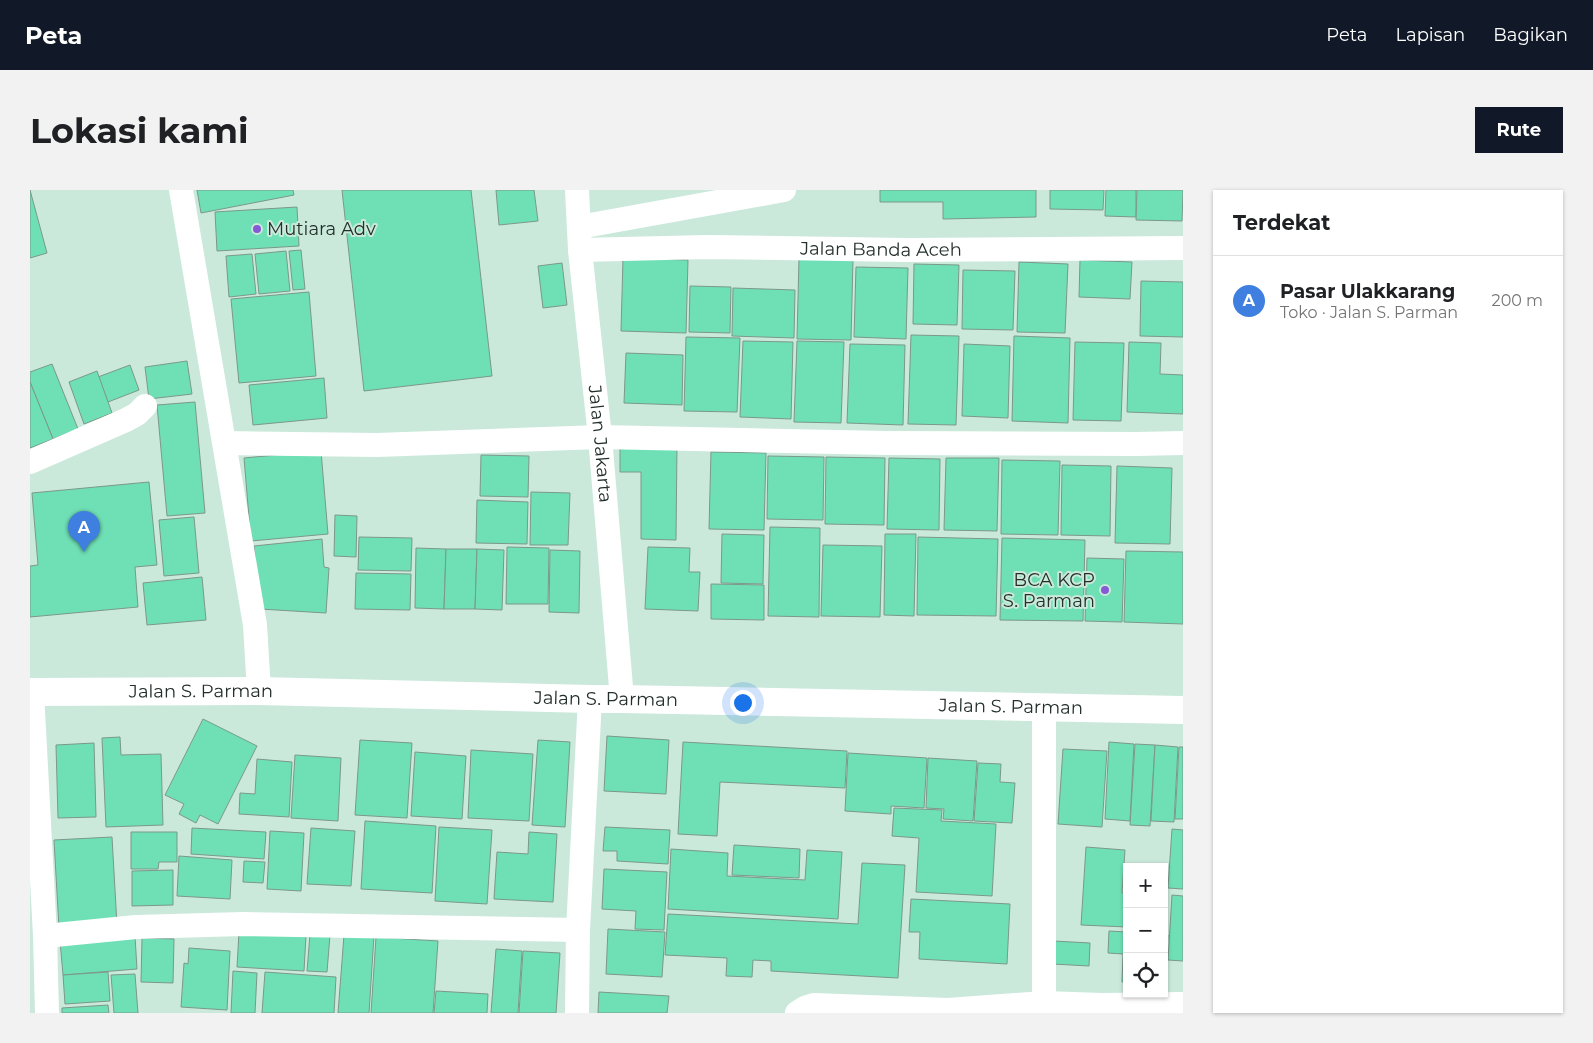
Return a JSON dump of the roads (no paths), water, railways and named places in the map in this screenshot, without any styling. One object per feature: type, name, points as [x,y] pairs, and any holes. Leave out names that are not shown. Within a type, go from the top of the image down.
[{"type":"main road","name":"Jalan S. Parman","points":[[31,691],[259,691],[1183,710]]},
{"type":"street","points":[[181,190],[255,625],[259,691]]},
{"type":"street","name":"Jalan Jakarta","points":[[577,190],[622,699]]},
{"type":"street","points":[[580,239],[784,190]]},
{"type":"street","name":"Jalan Banda Aceh","points":[[580,239],[706,247],[906,250],[1183,248]]},
{"type":"street","points":[[30,462],[126,420],[137,414],[145,406]]},
{"type":"street","points":[[225,443],[377,445],[600,437],[886,443],[1183,443]]},
{"type":"street","points":[[31,691],[37,912],[45,936],[47,1013]]},
{"type":"street","points":[[577,1013],[578,930],[590,699]]},
{"type":"street","points":[[1044,706],[1044,1003]]},
{"type":"street","points":[[45,936],[136,927],[243,924],[578,930]]},
{"type":"street","points":[[797,1013],[814,1005],[948,1012],[1044,1003],[1101,1009],[1183,1004]]},
{"type":"place","name":"Mutiara Adv","points":[[257,229]]},
{"type":"place","name":"Pasar Ulakkarang","points":[[84,552]]},
{"type":"place","name":"BCA KCP S. Parman","points":[[1105,590]]}]
